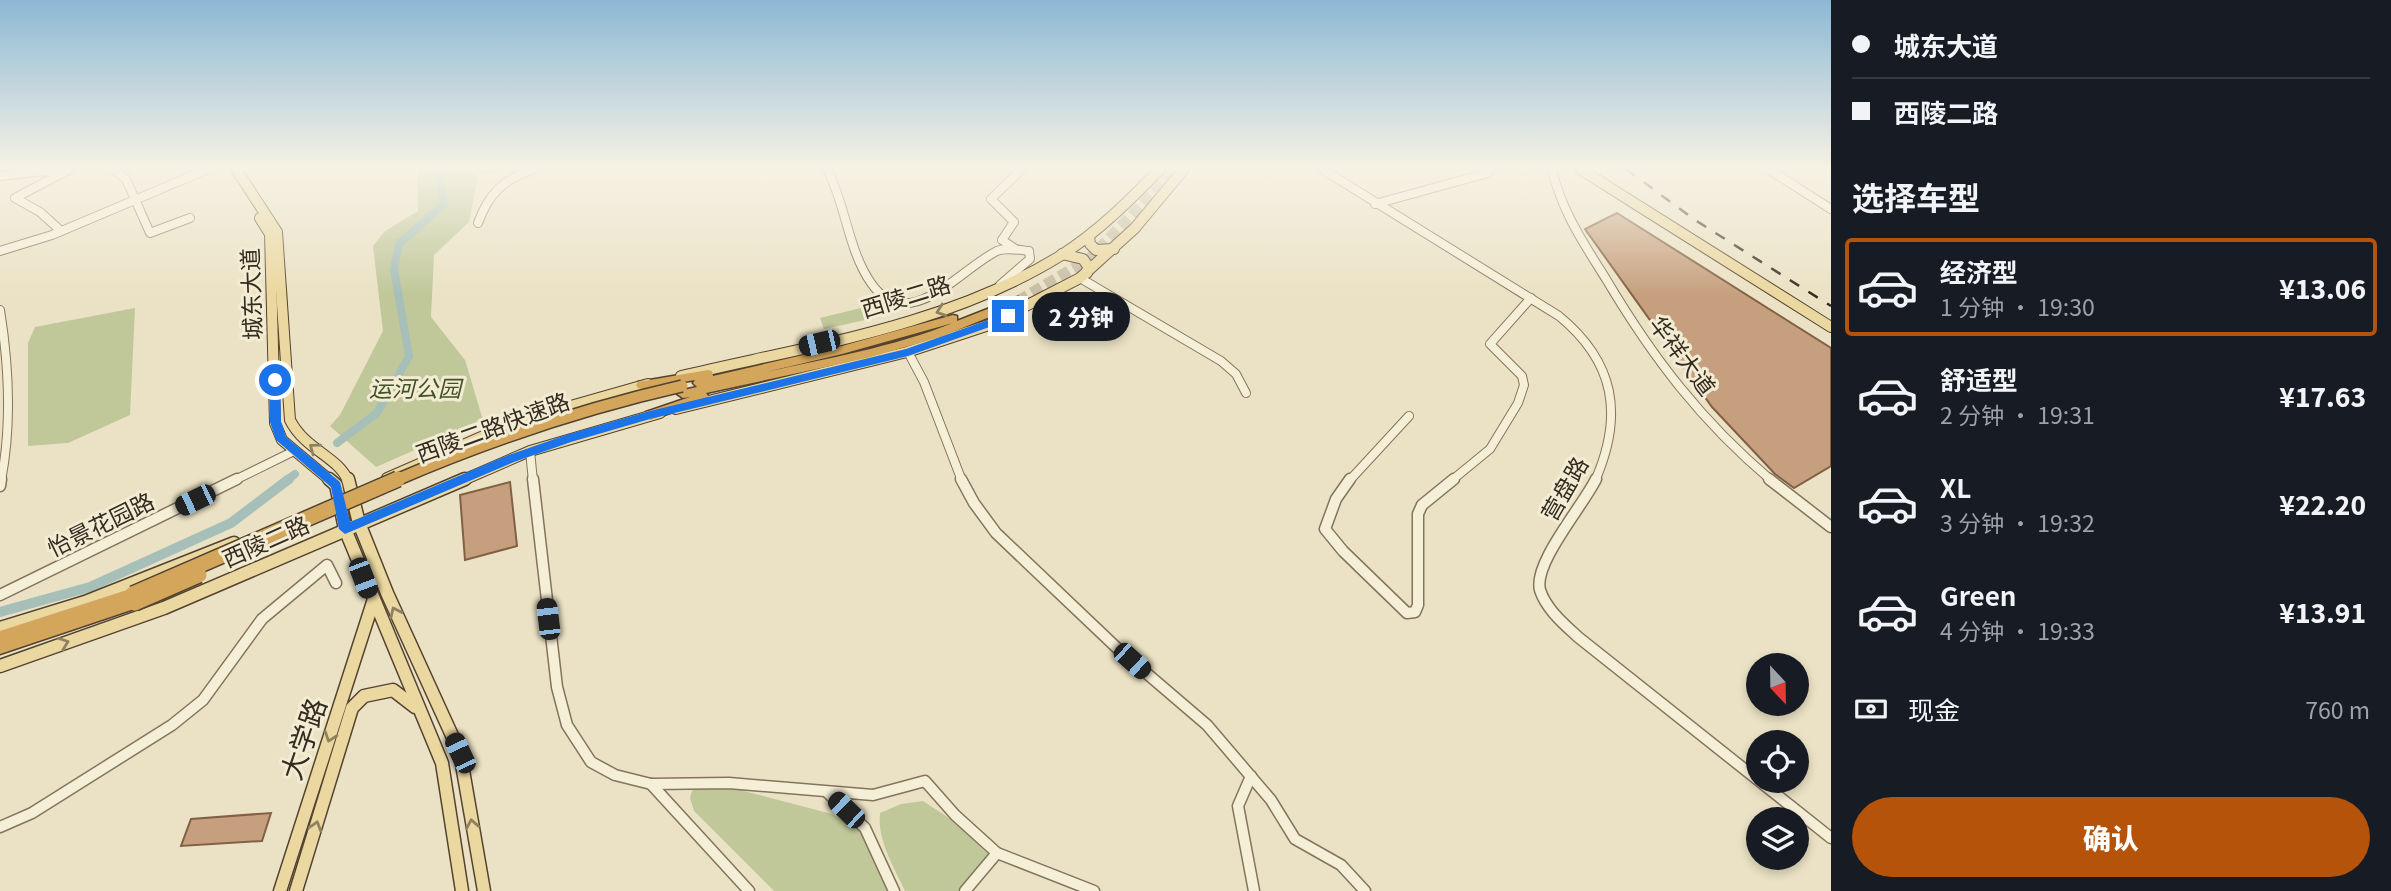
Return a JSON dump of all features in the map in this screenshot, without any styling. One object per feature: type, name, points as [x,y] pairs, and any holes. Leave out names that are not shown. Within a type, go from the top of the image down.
[{"type":"highway","name":"西陵二路快速路","points":[[0,648],[134,598],[522,437],[683,390],[951,320],[1015,298],[936,334],[867,354],[777,374],[683,390]]},
{"type":"highway","points":[[642,385],[842,349]]},
{"type":"highway","points":[[650,415],[777,374]]},
{"type":"highway","name":"西陵二路快速路","points":[[0,637],[134,598]]},
{"type":"main road","name":"城东大道","points":[[256,211],[270,234],[275,422],[282,440],[336,485],[341,498],[345,529],[442,763],[462,891]]},
{"type":"main road","name":"城东大道","points":[[263,211],[277,232],[290,420],[307,444],[341,468],[353,493],[359,523],[387,593],[460,753],[484,891]]},
{"type":"main road","name":"西陵二路","points":[[0,628],[85,602],[353,493],[519,421],[642,385],[892,326],[942,311],[995,290],[1062,254],[1120,211]]},
{"type":"main road","name":"西陵二路","points":[[0,666],[164,608],[530,451],[650,415],[908,352],[989,325],[1084,275],[1114,249],[1148,211]]},
{"type":"main road","points":[[1646,211],[1831,327]]},
{"type":"main road","points":[[1654,211],[1831,321]]},
{"type":"main road","points":[[1089,236],[1090,244],[1096,250],[1114,249]]},
{"type":"main road","points":[[1062,254],[1083,259],[1088,266],[1084,275]]},
{"type":"main road","name":"大学路","points":[[280,891],[373,602]]},
{"type":"main road","name":"大学路","points":[[296,891],[352,708],[364,696],[393,690],[418,709]]},
{"type":"street","points":[[37,211],[61,231]]},
{"type":"street","points":[[0,251],[61,231],[109,211]]},
{"type":"street","points":[[141,211],[150,233],[190,218]]},
{"type":"street","points":[[478,223],[482,211]]},
{"type":"street","points":[[844,211],[852,243],[875,289],[890,302],[910,305],[919,303],[1000,249],[1029,251],[1032,255],[995,290]]},
{"type":"street","points":[[1002,211],[1013,222],[1002,240],[1014,248]]},
{"type":"street","name":"营盘路","points":[[1386,211],[1531,298],[1574,328],[1595,351],[1603,366],[1613,414],[1611,444],[1596,480],[1540,571],[1538,581],[1541,595],[1552,611],[1578,637],[1831,838]]},
{"type":"street","name":"华祥大道","points":[[1565,211],[1650,351],[1674,383],[1724,439],[1774,484],[1831,526]]},
{"type":"street","points":[[1084,275],[1205,350],[1236,374],[1246,393]]},
{"type":"street","points":[[1409,416],[1343,488],[1327,517],[1325,529],[1343,551],[1407,612],[1415,612],[1418,605],[1418,514],[1422,505],[1490,449],[1518,403],[1524,385],[1522,376],[1490,344],[1531,298]]},
{"type":"street","points":[[0,310],[5,335],[6,398],[5,466],[0,486]]},
{"type":"street","points":[[908,352],[923,382],[959,475],[983,518],[1021,558],[1117,648],[1207,725],[1271,800],[1295,839],[1341,865],[1365,891]]},
{"type":"street","name":"怡景花园路","points":[[0,595],[294,451]]},
{"type":"street","points":[[530,451],[557,687],[567,725],[592,762],[615,775],[651,784],[729,783],[873,795],[925,781],[955,815],[997,853],[1094,891]]},
{"type":"street","points":[[0,827],[32,813],[173,725],[203,700],[262,619],[327,565],[336,583]]},
{"type":"street","points":[[1251,776],[1238,806],[1254,891]]},
{"type":"street","points":[[651,784],[749,891]]},
{"type":"street","points":[[828,793],[865,828],[894,891]]},
{"type":"street","points":[[965,891],[997,853]]},
{"type":"green space","name":"运河公园","points":[[418,211],[471,211],[469,222],[434,255],[431,317],[465,360],[483,420],[376,467],[330,426],[340,415],[383,331],[373,246],[385,231]]},
{"type":"green space","points":[[877,304],[897,313],[824,329],[820,318]]},
{"type":"green space","points":[[135,308],[130,415],[68,443],[28,446],[28,343],[35,327]]},
{"type":"green space","points":[[699,787],[729,787],[832,814],[862,831],[890,891],[774,891],[694,811],[690,798],[692,791]]},
{"type":"green space","points":[[923,801],[952,820],[988,854],[958,891],[905,891],[887,853],[881,833],[880,813],[901,804]]},
{"type":"building","points":[[1617,213],[1831,348],[1831,466],[1794,488],[1775,474],[1712,407],[1585,229]]},
{"type":"building","points":[[510,482],[517,546],[465,560],[460,495]]},
{"type":"building","points":[[271,813],[262,841],[181,846],[191,819]]},
{"type":"waterway","points":[[337,443],[377,413],[409,356],[394,269],[399,244],[437,211]]},
{"type":"waterway","points":[[286,481],[295,474]]},
{"type":"waterway","points":[[0,612],[90,587],[231,523],[289,479]]},
{"type":"tunnel","points":[[1018,301],[1089,259],[1136,211]]},
{"type":"railway","points":[[1682,211],[1831,306]]},
{"type":"route","points":[[275,380],[275,422],[282,440],[336,485],[341,498],[345,529],[530,451],[588,432],[908,352],[1008,316]]}]
